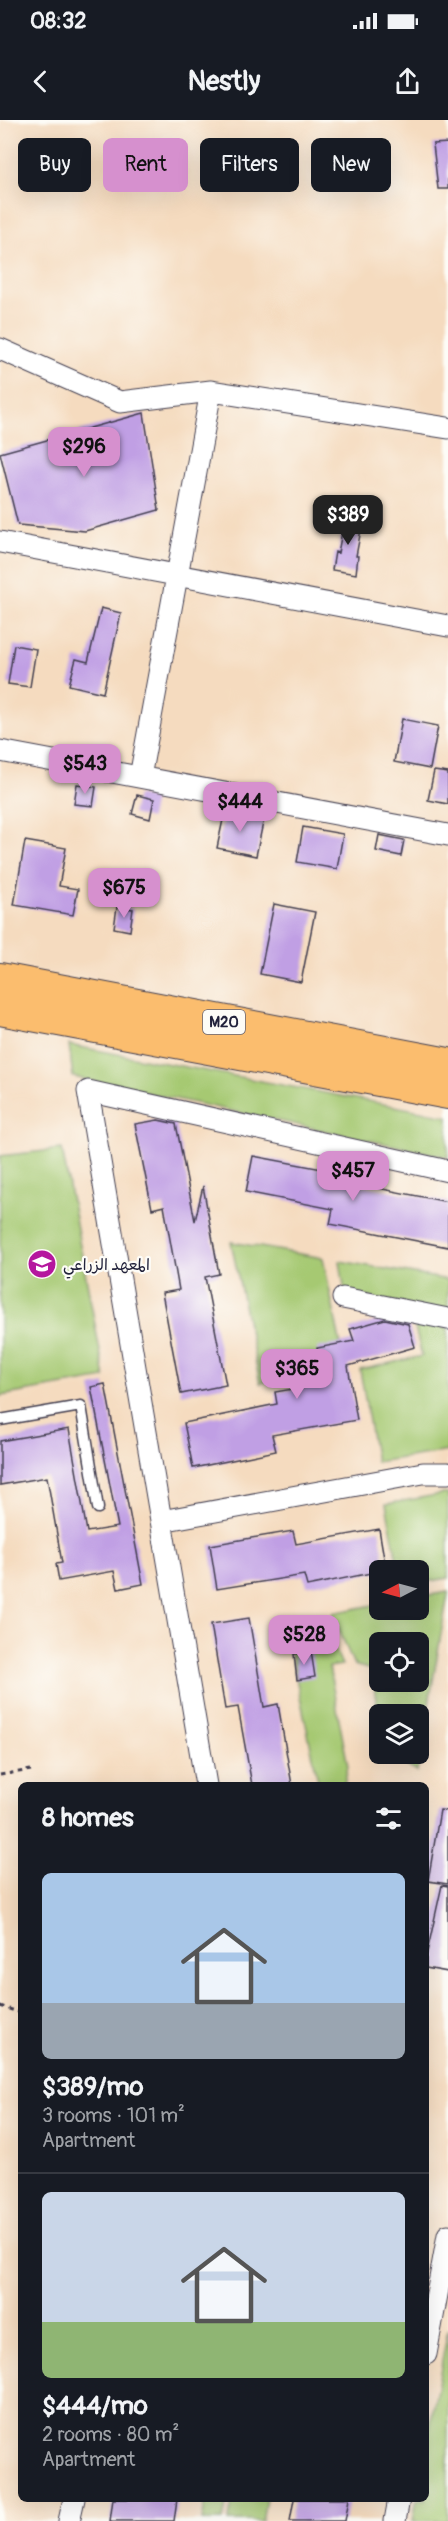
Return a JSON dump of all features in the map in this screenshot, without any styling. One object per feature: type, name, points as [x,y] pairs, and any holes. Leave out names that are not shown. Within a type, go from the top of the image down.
[{"type":"main road","name":"M20","points":[[0,979],[448,1064]]},
{"type":"main road","name":"M20","points":[[0,1009],[448,1093]]},
{"type":"street","points":[[0,349],[120,402],[211,391],[448,428]]},
{"type":"street","points":[[141,777],[211,391]]},
{"type":"street","points":[[0,542],[448,626]]},
{"type":"street","points":[[0,751],[448,834]]},
{"type":"street","points":[[205,1782],[88,1091],[448,1171]]},
{"type":"street","points":[[343,1298],[448,1319]]},
{"type":"street","points":[[161,1521],[423,1473],[448,1473]]},
{"type":"street","points":[[429,2338],[448,2235]]},
{"type":"street","points":[[69,2521],[73,2502]]},
{"type":"street","points":[[395,2521],[398,2502]]},
{"type":"lane","points":[[0,1420],[81,1406],[98,1508]]},
{"type":"path","points":[[0,1775],[31,1770]]},
{"type":"path","points":[[0,2006],[18,2012]]},
{"type":"green space","points":[[69,1045],[448,1116],[448,1157],[73,1077]]},
{"type":"green space","points":[[62,1149],[105,1378],[0,1396],[0,1156]]},
{"type":"green space","points":[[231,1242],[323,1258],[345,1366],[260,1383]]},
{"type":"green space","points":[[340,1261],[448,1280],[448,1312],[345,1293]]},
{"type":"green space","points":[[413,1320],[448,1328],[448,1451],[376,1462],[360,1370],[422,1356]]},
{"type":"green space","points":[[448,1494],[448,1578],[429,1581],[429,1560],[397,1560],[386,1504]]},
{"type":"green space","points":[[448,1592],[429,1704],[376,1704],[375,1692],[429,1692],[429,1632],[369,1632],[369,1669],[354,1665],[332,1613],[369,1606],[369,1620],[429,1620],[429,1595]]},
{"type":"green space","points":[[320,1615],[342,1665],[329,1667],[348,1766],[345,1782],[318,1782],[284,1622]]},
{"type":"green space","points":[[404,1764],[418,1764],[417,1772]]},
{"type":"green space","points":[[448,2329],[448,2521],[413,2521],[416,2502],[429,2502],[429,2432]]},
{"type":"green space","points":[[205,2502],[226,2502],[223,2521],[202,2521]]},
{"type":"green space","points":[[232,2502],[265,2502],[262,2521],[229,2521]]},
{"type":"building","points":[[448,143],[448,189],[438,189],[433,144]]},
{"type":"building","points":[[144,413],[159,510],[85,531],[18,525],[0,453]]},
{"type":"building","points":[[345,516],[363,519],[356,556],[358,556],[356,574],[332,570],[335,552],[338,553]]},
{"type":"building","points":[[101,608],[121,613],[103,693],[69,685],[76,659],[88,662]]},
{"type":"building","points":[[14,645],[36,649],[30,687],[8,684]]},
{"type":"building","points":[[402,719],[438,726],[430,769],[394,762]]},
{"type":"building","points":[[434,771],[448,773],[448,804],[428,800]]},
{"type":"building","points":[[77,784],[96,787],[93,806],[74,804]]},
{"type":"building","points":[[137,795],[154,799],[150,819],[132,814]]},
{"type":"building","points":[[225,810],[264,818],[256,856],[217,848]]},
{"type":"building","points":[[303,827],[343,834],[337,869],[297,862]]},
{"type":"building","points":[[379,835],[404,840],[401,856],[376,851]]},
{"type":"building","points":[[25,841],[66,848],[59,886],[78,889],[73,915],[14,905]]},
{"type":"building","points":[[274,904],[315,912],[301,982],[260,974]]},
{"type":"building","points":[[117,907],[133,909],[130,931],[114,928]]},
{"type":"building","points":[[158,1120],[176,1124],[195,1221],[203,1186],[219,1274],[205,1277],[226,1385],[181,1394],[162,1293],[179,1290],[164,1206],[152,1209],[135,1124]]},
{"type":"building","points":[[253,1156],[333,1171],[332,1179],[448,1202],[448,1247],[330,1224],[333,1209],[246,1192]]},
{"type":"building","points":[[385,1319],[408,1324],[415,1347],[348,1366],[357,1420],[272,1435],[276,1451],[193,1468],[184,1423],[277,1404],[275,1392],[322,1384],[317,1348],[354,1341],[350,1329]]},
{"type":"building","points":[[105,1384],[143,1584],[118,1589],[114,1571],[59,1581],[56,1564],[62,1563],[47,1477],[0,1485],[0,1441],[69,1429],[87,1532],[118,1527],[91,1387]]},
{"type":"building","points":[[379,1529],[384,1560],[369,1560],[369,1573],[307,1586],[304,1575],[217,1589],[210,1545],[293,1531],[296,1544]]},
{"type":"building","points":[[249,1618],[264,1707],[278,1704],[291,1782],[251,1782],[238,1707],[225,1709],[211,1624]]},
{"type":"building","points":[[311,1651],[315,1677],[297,1680],[294,1654]]},
{"type":"building","points":[[440,1810],[448,1811],[448,1884],[429,1881]]},
{"type":"building","points":[[442,1885],[448,1886],[448,1972],[429,1969],[429,1944]]},
{"type":"building","points":[[113,2502],[177,2502],[174,2521],[110,2521]]},
{"type":"building","points":[[293,2502],[348,2502],[345,2521],[290,2521]]},
{"type":"place","name":"المعهد الزراعي","points":[[42,1264]]}]
